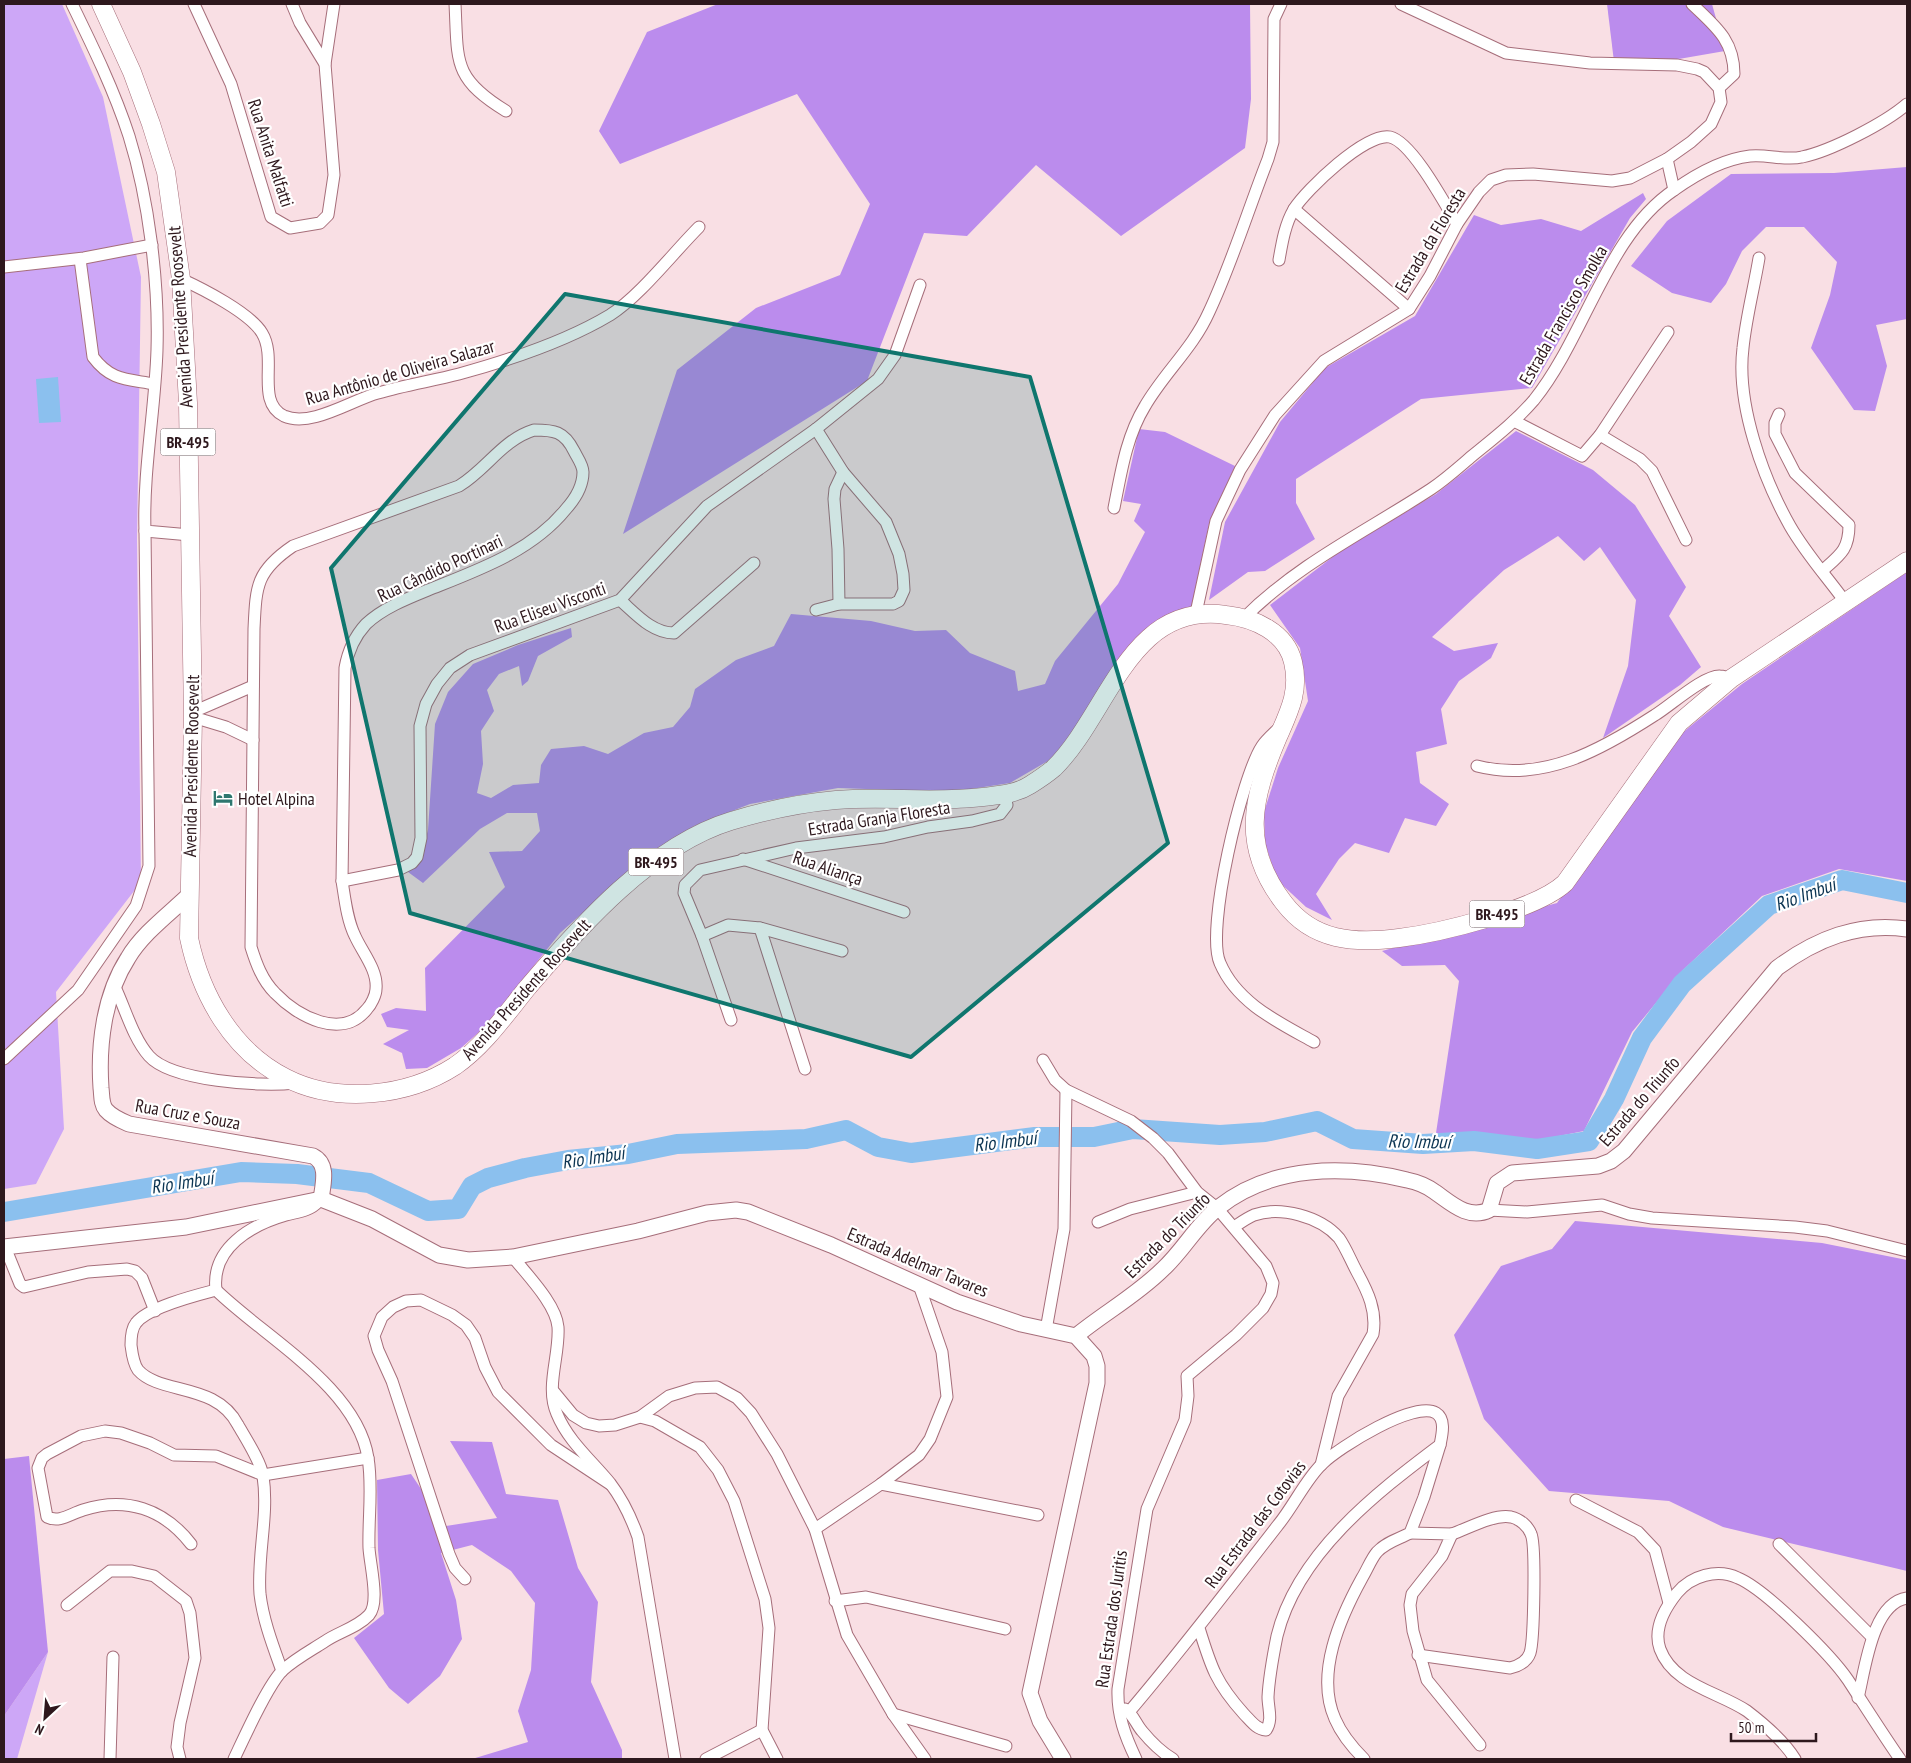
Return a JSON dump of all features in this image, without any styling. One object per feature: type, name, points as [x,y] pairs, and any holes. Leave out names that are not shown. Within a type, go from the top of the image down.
[{"type":"main road","name":"Avenida Presidente Roosevelt","points":[[101,4],[132,72],[166,172],[181,279],[188,403],[193,714],[189,938],[195,969],[215,1010],[234,1037],[274,1072],[296,1083],[342,1094],[374,1093],[429,1080],[457,1064],[481,1043],[569,938],[615,894],[686,841],[726,822],[766,812],[838,800],[959,800],[1005,795],[1024,789],[1053,768],[1141,644],[1165,623],[1196,613],[1244,618]]},
{"type":"main road","name":"BR-495","points":[[1244,618],[1274,633],[1292,656],[1296,680],[1294,700],[1262,774],[1255,807],[1255,832],[1260,857],[1270,885],[1291,912],[1313,929],[1345,940],[1368,941],[1404,937],[1437,930],[1512,910],[1554,893],[1565,884],[1680,723],[1732,678],[1846,604],[1907,561]]},
{"type":"street","points":[[4,1059],[78,990],[136,906],[149,866],[145,480],[157,349],[155,269],[152,245],[129,137],[104,69],[72,4]]},
{"type":"street","name":"Rua Anita Malfatti","points":[[194,4],[231,84],[271,217],[290,228],[320,223],[328,215],[332,201],[334,175],[325,64],[292,4]]},
{"type":"street","points":[[325,64],[334,4]]},
{"type":"street","points":[[455,4],[457,56],[465,76],[480,94],[506,112]]},
{"type":"street","points":[[1114,508],[1128,442],[1138,418],[1155,392],[1190,348],[1209,313],[1268,159],[1273,133],[1274,19],[1281,4]]},
{"type":"street","points":[[1401,4],[1506,53],[1590,62],[1677,65],[1704,72],[1719,88],[1734,74],[1734,59],[1722,33],[1692,4]]},
{"type":"street","name":"Estrada da Floresta","points":[[1196,613],[1216,521],[1240,470],[1275,416],[1324,361],[1409,309],[1457,224],[1479,192],[1491,180],[1506,175],[1562,175],[1612,180],[1630,178],[1667,159],[1711,124],[1721,102],[1719,88]]},
{"type":"street","name":"Estrada Francisco Smolka","points":[[1244,618],[1266,597],[1300,570],[1433,488],[1514,421],[1535,399],[1576,333],[1635,225],[1653,206],[1674,190],[1714,166],[1749,156],[1801,158],[1824,150],[1853,136],[1907,104]]},
{"type":"street","points":[[1279,260],[1285,232],[1294,209],[1329,170],[1351,152],[1382,137],[1391,137],[1418,161],[1457,224]]},
{"type":"street","points":[[1667,159],[1674,190]]},
{"type":"street","points":[[1294,209],[1409,309]]},
{"type":"street","name":"Rua Antônio de Oliveira Salazar","points":[[181,279],[218,298],[261,331],[269,348],[268,390],[270,402],[276,410],[286,417],[315,418],[357,399],[459,374],[533,350],[584,328],[627,303],[699,227]]},
{"type":"street","points":[[4,267],[80,259],[152,245]]},
{"type":"street","points":[[1760,258],[1742,350],[1744,387],[1751,429],[1765,472],[1790,527],[1846,604]]},
{"type":"street","points":[[80,259],[92,357],[102,370],[114,376],[154,384]]},
{"type":"street","name":"Rua Eliseu Visconti","points":[[342,881],[398,870],[412,863],[416,857],[422,838],[420,726],[426,704],[437,684],[450,668],[470,655],[620,600],[707,506],[816,430],[878,379],[895,355],[920,285]]},
{"type":"street","points":[[1514,421],[1582,456],[1600,435],[1668,332]]},
{"type":"street","points":[[1779,414],[1774,423],[1775,434],[1795,473],[1849,525],[1849,539],[1843,552],[1822,571]]},
{"type":"street","name":"Rua Cândido Portinari","points":[[534,430],[554,430],[569,441],[583,470],[582,482],[574,500],[544,533],[520,549],[465,575],[402,601],[368,623],[353,640],[345,668],[342,881],[345,902],[354,936],[371,967],[376,988],[370,1006],[362,1016],[347,1024],[328,1024],[313,1020],[274,993],[259,970],[251,946],[255,598],[262,575],[272,560],[293,546],[318,535],[459,486],[477,475],[493,456],[518,435],[534,430]]},
{"type":"street","points":[[816,430],[843,472],[886,522],[899,554],[904,590],[899,601],[893,604],[839,604],[816,610]]},
{"type":"street","points":[[1600,435],[1640,459],[1652,471],[1686,540]]},
{"type":"street","points":[[839,604],[838,549],[834,499],[836,488],[843,472]]},
{"type":"street","points":[[145,531],[190,535]]},
{"type":"street","points":[[620,600],[649,625],[663,633],[674,633],[754,563]]},
{"type":"street","points":[[1477,766],[1492,770],[1554,767],[1591,752],[1654,716],[1704,682],[1719,675],[1732,678]]},
{"type":"street","points":[[193,714],[253,686]]},
{"type":"street","points":[[193,714],[253,740]]},
{"type":"street","points":[[1286,720],[1262,746],[1250,776],[1230,846],[1216,943],[1219,962],[1233,984],[1250,1003],[1276,1022],[1314,1042]]},
{"type":"street","name":"Estrada Granja Floresta","points":[[741,859],[796,848],[884,837],[928,827],[972,821],[1000,814],[1008,805],[1005,795]]},
{"type":"street","points":[[731,1020],[702,936],[684,893],[686,885],[700,870],[741,859]]},
{"type":"street","name":"Rua Aliança","points":[[741,859],[904,912]]},
{"type":"street","name":"Rua Cruz e Souza","points":[[190,895],[136,947],[128,958],[115,986],[105,1018],[99,1060],[102,1102],[106,1110],[129,1124],[302,1153],[318,1159],[324,1171],[322,1194]]},
{"type":"street","points":[[702,936],[728,925],[760,928],[842,951]]},
{"type":"street","points":[[760,928],[805,1069]]},
{"type":"street","name":"Estrada do Triunfo","points":[[1076,1336],[1136,1293],[1164,1269],[1217,1208],[1233,1197],[1270,1181],[1317,1170],[1343,1170],[1408,1180],[1427,1187],[1462,1210],[1475,1213],[1489,1210],[1496,1183],[1512,1173],[1598,1166],[1611,1161],[1624,1151],[1751,996],[1777,968],[1797,953],[1843,932],[1868,928],[1907,929]]},
{"type":"street","points":[[115,986],[148,1055],[166,1068],[177,1073],[251,1084],[270,1086],[296,1083]]},
{"type":"street","points":[[1043,1060],[1055,1080],[1066,1090],[1131,1121],[1152,1138],[1168,1153],[1197,1192],[1217,1208],[1234,1227],[1253,1216],[1273,1211],[1292,1213],[1323,1225],[1340,1240],[1372,1303],[1375,1322],[1373,1334],[1338,1396],[1321,1465]]},
{"type":"street","points":[[1046,1330],[1064,1229],[1066,1090]]},
{"type":"street","points":[[1098,1222],[1130,1209],[1197,1192]]},
{"type":"street","points":[[155,1311],[142,1278],[135,1271],[127,1269],[88,1272],[24,1288],[20,1284],[5,1247],[186,1227],[322,1194]]},
{"type":"street","points":[[234,1759],[262,1703],[282,1671],[327,1639],[358,1624],[370,1613],[375,1601],[368,1536],[368,1458],[361,1432],[345,1405],[319,1378],[238,1312],[216,1290],[216,1273],[224,1252],[238,1237],[262,1223],[309,1208],[322,1194]]},
{"type":"street","name":"Estrada Adelmar Tavares","points":[[322,1194],[439,1255],[468,1260],[513,1257],[638,1231],[707,1213],[736,1210],[748,1212],[798,1231],[957,1302],[1021,1324],[1076,1336]]},
{"type":"street","points":[[1489,1210],[1527,1212],[1602,1205],[1629,1214],[1652,1218],[1826,1231],[1907,1251]]},
{"type":"street","name":"Rua Estrada dos Juritis","points":[[1136,1759],[1123,1732],[1117,1704],[1123,1652],[1138,1569],[1140,1541],[1147,1509],[1184,1420],[1188,1396],[1187,1376],[1236,1335],[1262,1308],[1271,1294],[1272,1283],[1266,1266],[1234,1227]]},
{"type":"street","points":[[513,1257],[551,1307],[558,1325],[552,1402],[565,1430],[610,1484],[630,1512],[638,1537],[675,1759]]},
{"type":"street","points":[[815,1529],[881,1484],[919,1455],[930,1439],[946,1397],[942,1352],[919,1285]]},
{"type":"street","points":[[216,1290],[155,1311],[141,1318],[132,1332],[132,1352],[137,1369],[146,1377],[193,1390],[223,1407],[235,1419],[263,1475],[260,1593],[264,1613],[282,1671]]},
{"type":"street","points":[[465,1579],[455,1568],[449,1554],[392,1381],[374,1336],[382,1316],[393,1307],[406,1301],[421,1300],[452,1315],[466,1325],[475,1338],[485,1366],[498,1392],[551,1445],[610,1484]]},
{"type":"street","points":[[1063,1759],[1040,1721],[1030,1693],[1097,1383],[1097,1366],[1094,1356],[1076,1336]]},
{"type":"street","points":[[554,1392],[573,1415],[586,1423],[599,1426],[615,1425],[640,1417],[669,1396],[695,1388],[717,1387],[737,1398],[751,1413],[777,1454],[815,1529],[835,1601],[847,1635],[893,1714],[926,1759]]},
{"type":"street","name":"Rua Estrada das Cotovias","points":[[1129,1712],[1199,1628],[1288,1512],[1321,1465],[1346,1444],[1381,1425],[1428,1410],[1441,1418],[1440,1444]]},
{"type":"street","points":[[640,1417],[655,1421],[700,1447],[718,1470],[734,1501],[765,1600],[769,1628],[762,1730],[776,1759]]},
{"type":"street","points":[[191,1544],[182,1533],[152,1511],[130,1505],[111,1503],[82,1510],[60,1520],[47,1517],[44,1510],[38,1468],[42,1458],[81,1436],[105,1431],[121,1433],[150,1443],[174,1455],[216,1456],[263,1475],[368,1458]]},
{"type":"street","points":[[1410,1533],[1424,1497],[1440,1444]]},
{"type":"street","points":[[1199,1628],[1214,1675],[1225,1693],[1256,1726],[1266,1730],[1269,1725],[1268,1697],[1278,1634],[1293,1596],[1316,1558],[1347,1521],[1383,1489],[1440,1444]]},
{"type":"street","points":[[881,1484],[1038,1515]]},
{"type":"street","points":[[1576,1500],[1645,1537],[1655,1550],[1669,1603]]},
{"type":"street","points":[[1364,1759],[1335,1720],[1330,1700],[1328,1663],[1332,1644],[1341,1622],[1376,1553],[1386,1543],[1410,1533],[1452,1534],[1498,1518],[1511,1517],[1526,1526],[1532,1534],[1534,1562],[1533,1634],[1530,1654],[1519,1666],[1510,1668],[1418,1655]]},
{"type":"street","points":[[1452,1534],[1442,1556],[1412,1594],[1410,1605],[1418,1655],[1427,1680],[1432,1689],[1480,1745]]},
{"type":"street","points":[[1779,1544],[1872,1638]]},
{"type":"street","points":[[67,1605],[110,1571],[132,1571],[154,1576],[186,1601],[190,1613],[195,1658],[178,1739],[177,1747],[180,1759]]},
{"type":"street","points":[[1795,1759],[1788,1749],[1747,1711],[1683,1678],[1669,1663],[1660,1648],[1658,1634],[1661,1620],[1669,1603],[1683,1586],[1698,1577],[1718,1573],[1737,1577],[1757,1590],[1825,1653],[1847,1680],[1900,1759]]},
{"type":"street","points":[[835,1601],[866,1597],[1005,1629]]},
{"type":"street","points":[[1858,1698],[1872,1638],[1886,1611],[1900,1599],[1907,1598]]},
{"type":"street","points":[[110,1759],[113,1657]]},
{"type":"street","points":[[1117,1704],[1129,1712],[1142,1731],[1162,1752],[1173,1759]]},
{"type":"street","points":[[893,1714],[1006,1746]]},
{"type":"street","points":[[706,1759],[762,1730]]},
{"type":"highlighted area","points":[[565,294],[1030,377],[1168,843],[911,1057],[410,913],[331,568]]},
{"type":"shaded area","points":[[4,4],[62,4],[103,97],[141,277],[137,539],[141,882],[56,992],[64,1129],[36,1184],[4,1189]]},
{"type":"shaded area","points":[[718,4],[1250,4],[1251,99],[1245,148],[1121,236],[1036,165],[967,236],[924,233],[867,381],[623,534],[677,370],[756,308],[840,275],[870,204],[797,94],[620,164],[599,131],[647,32]]},
{"type":"shaded area","points":[[1607,4],[1712,4],[1725,51],[1615,70]]},
{"type":"shaded area","points":[[1907,167],[1907,319],[1876,325],[1887,366],[1875,411],[1854,410],[1811,348],[1830,295],[1837,262],[1804,227],[1766,227],[1742,251],[1726,284],[1711,303],[1672,293],[1631,266],[1667,221],[1731,174],[1834,173]]},
{"type":"shaded area","points":[[1643,193],[1646,199],[1630,218],[1532,388],[1421,399],[1296,479],[1296,503],[1315,539],[1265,571],[1248,572],[1209,600],[1225,522],[1280,422],[1325,368],[1415,316],[1474,215],[1501,225],[1541,219],[1581,231]]},
{"type":"shaded area","points":[[1139,429],[1165,432],[1235,466],[1209,524],[1191,609],[1159,619],[1135,643],[1053,758],[1010,783],[951,792],[838,788],[750,804],[694,826],[622,878],[560,933],[486,1026],[461,1048],[427,1068],[406,1069],[402,1053],[383,1044],[409,1030],[387,1027],[381,1014],[396,1008],[426,1011],[425,968],[505,887],[489,852],[522,851],[540,831],[537,813],[507,813],[480,829],[423,883],[408,872],[419,863],[428,830],[435,724],[448,692],[473,664],[518,645],[571,628],[572,637],[538,656],[528,681],[522,686],[519,666],[499,674],[487,690],[494,711],[481,731],[483,764],[477,793],[491,798],[513,785],[539,783],[541,765],[551,749],[584,746],[608,754],[644,733],[673,727],[690,707],[695,689],[736,660],[774,646],[791,614],[871,621],[915,631],[946,630],[970,653],[1015,671],[1018,691],[1045,684],[1055,661],[1118,584],[1145,532],[1134,521],[1141,504],[1123,501]]},
{"type":"shaded area","points":[[1516,431],[1593,470],[1635,505],[1686,587],[1669,616],[1701,667],[1680,685],[1603,738],[1628,666],[1636,600],[1600,547],[1584,561],[1558,536],[1504,570],[1432,637],[1454,651],[1498,643],[1491,658],[1459,681],[1441,709],[1447,744],[1416,752],[1420,783],[1449,804],[1436,826],[1405,818],[1389,853],[1355,843],[1339,859],[1316,894],[1332,920],[1306,907],[1277,880],[1265,843],[1264,812],[1278,768],[1308,701],[1300,648],[1270,605],[1339,552],[1436,494]]},
{"type":"shaded area","points":[[1907,572],[1907,881],[1839,869],[1762,896],[1683,970],[1632,1032],[1584,1131],[1539,1140],[1436,1133],[1459,981],[1445,965],[1402,966],[1382,951],[1557,903],[1681,734],[1742,684]]},
{"type":"shaded area","points":[[1575,1221],[1822,1243],[1907,1260],[1907,1571],[1723,1527],[1669,1501],[1549,1491],[1484,1419],[1454,1335],[1501,1266],[1552,1249]]},
{"type":"shaded area","points":[[450,1441],[492,1442],[506,1494],[558,1500],[578,1568],[598,1602],[591,1682],[622,1750],[622,1759],[472,1759],[528,1742],[518,1711],[531,1670],[535,1603],[511,1571],[472,1545],[441,1553],[456,1600],[462,1639],[440,1676],[408,1704],[389,1688],[354,1638],[384,1614],[378,1550],[377,1480],[411,1474],[446,1526],[497,1518]]},
{"type":"shaded area","points":[[29,1456],[48,1652],[4,1716],[4,1459]]},
{"type":"shaded area","points":[[48,1652],[17,1759],[4,1759],[4,1716]]},
{"type":"water","points":[[58,377],[61,422],[39,423],[36,379]]},
{"type":"waterway","name":"Rio Imbuí","points":[[4,1212],[241,1172],[297,1174],[369,1183],[428,1211],[458,1209],[472,1186],[488,1178],[525,1168],[568,1160],[628,1154],[677,1144],[806,1139],[846,1130],[878,1147],[911,1153],[1035,1137],[1094,1137],[1133,1129],[1220,1135],[1265,1132],[1317,1121],[1353,1139],[1423,1144],[1474,1141],[1537,1149],[1589,1141],[1614,1099],[1642,1038],[1682,984],[1769,905],[1842,880],[1907,893]]},
{"type":"place","name":"Hotel Alpina","points":[[223,798]]}]
